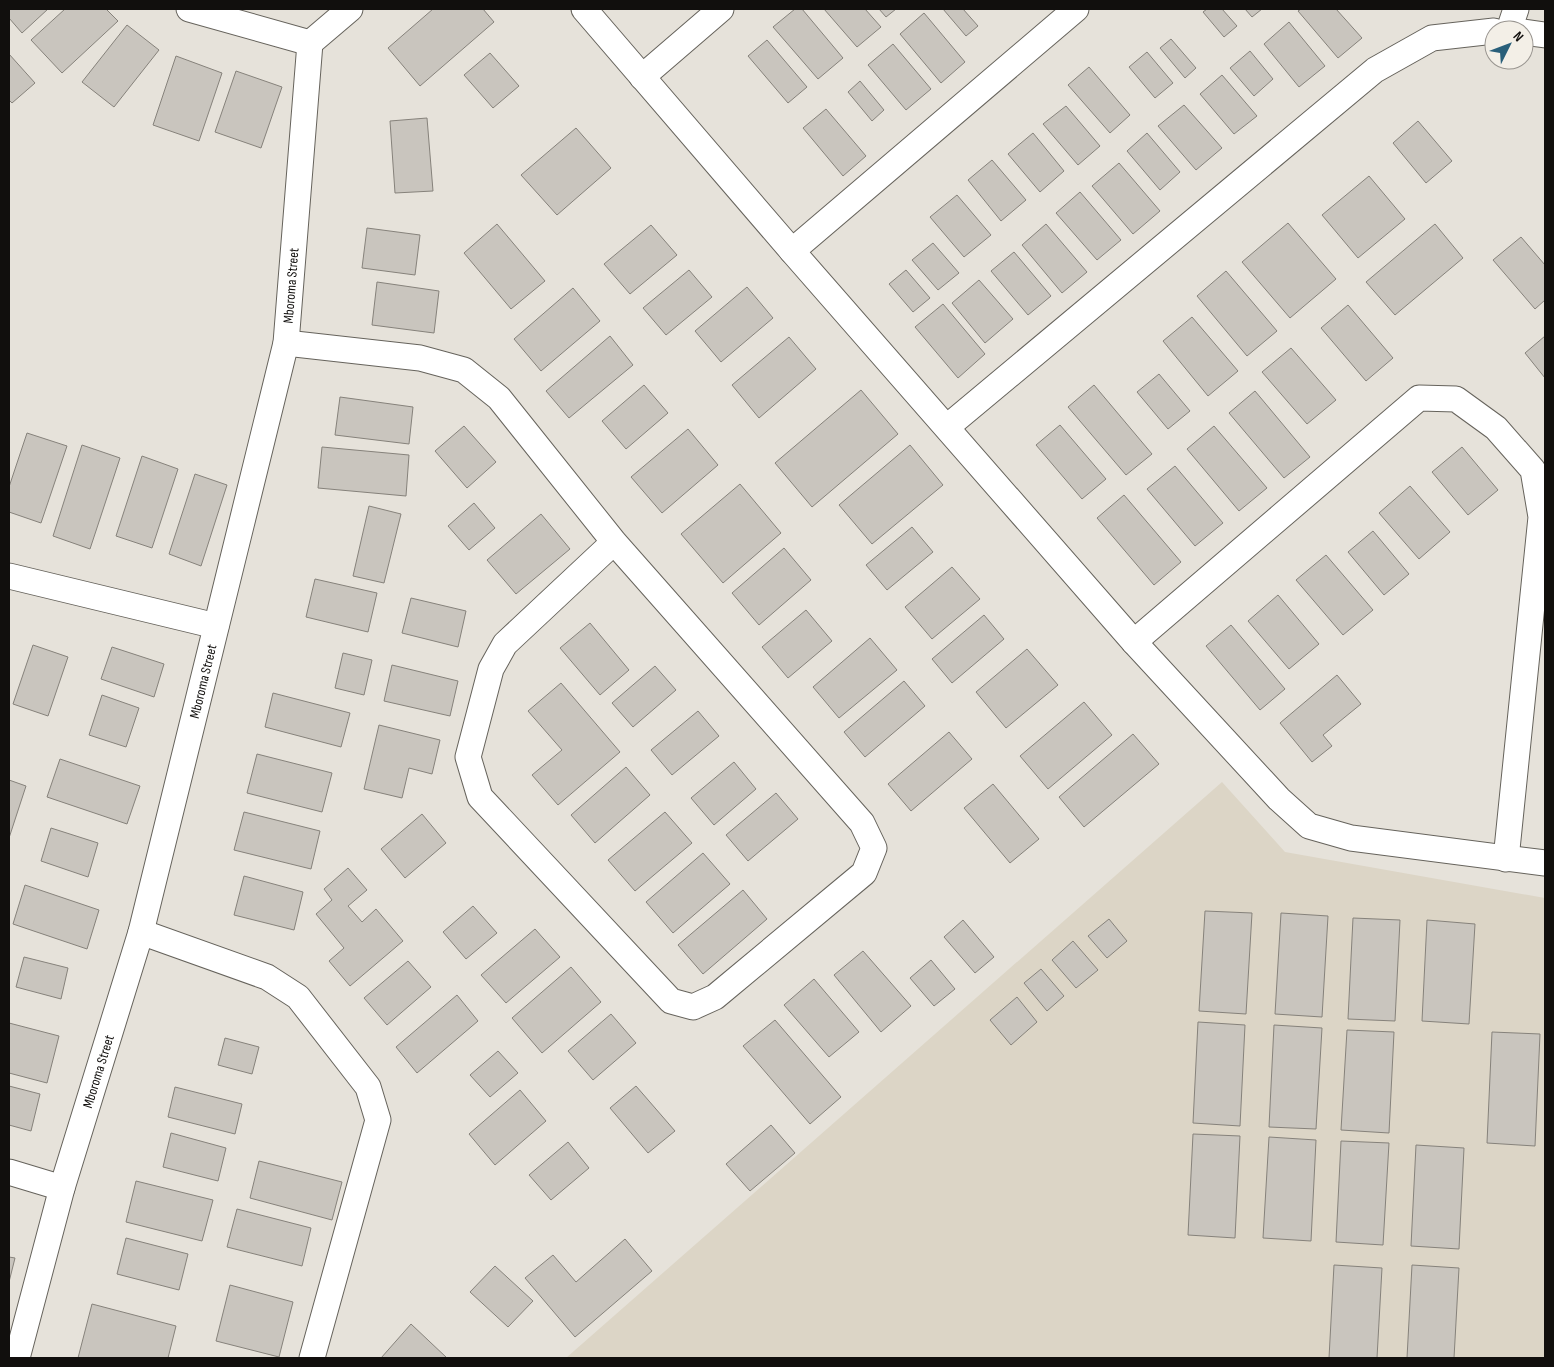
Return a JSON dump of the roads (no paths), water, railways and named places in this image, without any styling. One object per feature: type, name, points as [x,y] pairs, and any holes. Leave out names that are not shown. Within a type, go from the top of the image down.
[{"type":"street","points":[[189,9],[310,43],[350,9]]},
{"type":"street","points":[[584,9],[792,251],[1134,642],[1279,799],[1309,826],[1351,838],[1545,863]]},
{"type":"street","points":[[642,78],[721,9]]},
{"type":"street","points":[[792,251],[1076,9]]},
{"type":"street","points":[[947,427],[1375,70],[1432,38],[1484,32]]},
{"type":"street","name":"Mboroma Street","points":[[16,1358],[62,1188],[141,932],[286,342],[310,43]]},
{"type":"street","points":[[286,342],[420,358],[464,370],[499,398],[614,542],[862,823],[874,848],[864,873],[714,997],[693,1007],[671,1001],[480,797],[468,757],[490,669],[505,644],[614,542]]},
{"type":"street","points":[[1134,642],[1419,398],[1456,399],[1496,428],[1533,470],[1541,517],[1506,859]]},
{"type":"street","points":[[9,576],[216,626]]},
{"type":"street","points":[[141,932],[267,977],[298,997],[368,1087],[378,1120],[312,1358]]},
{"type":"street","points":[[9,1172],[62,1188]]}]
